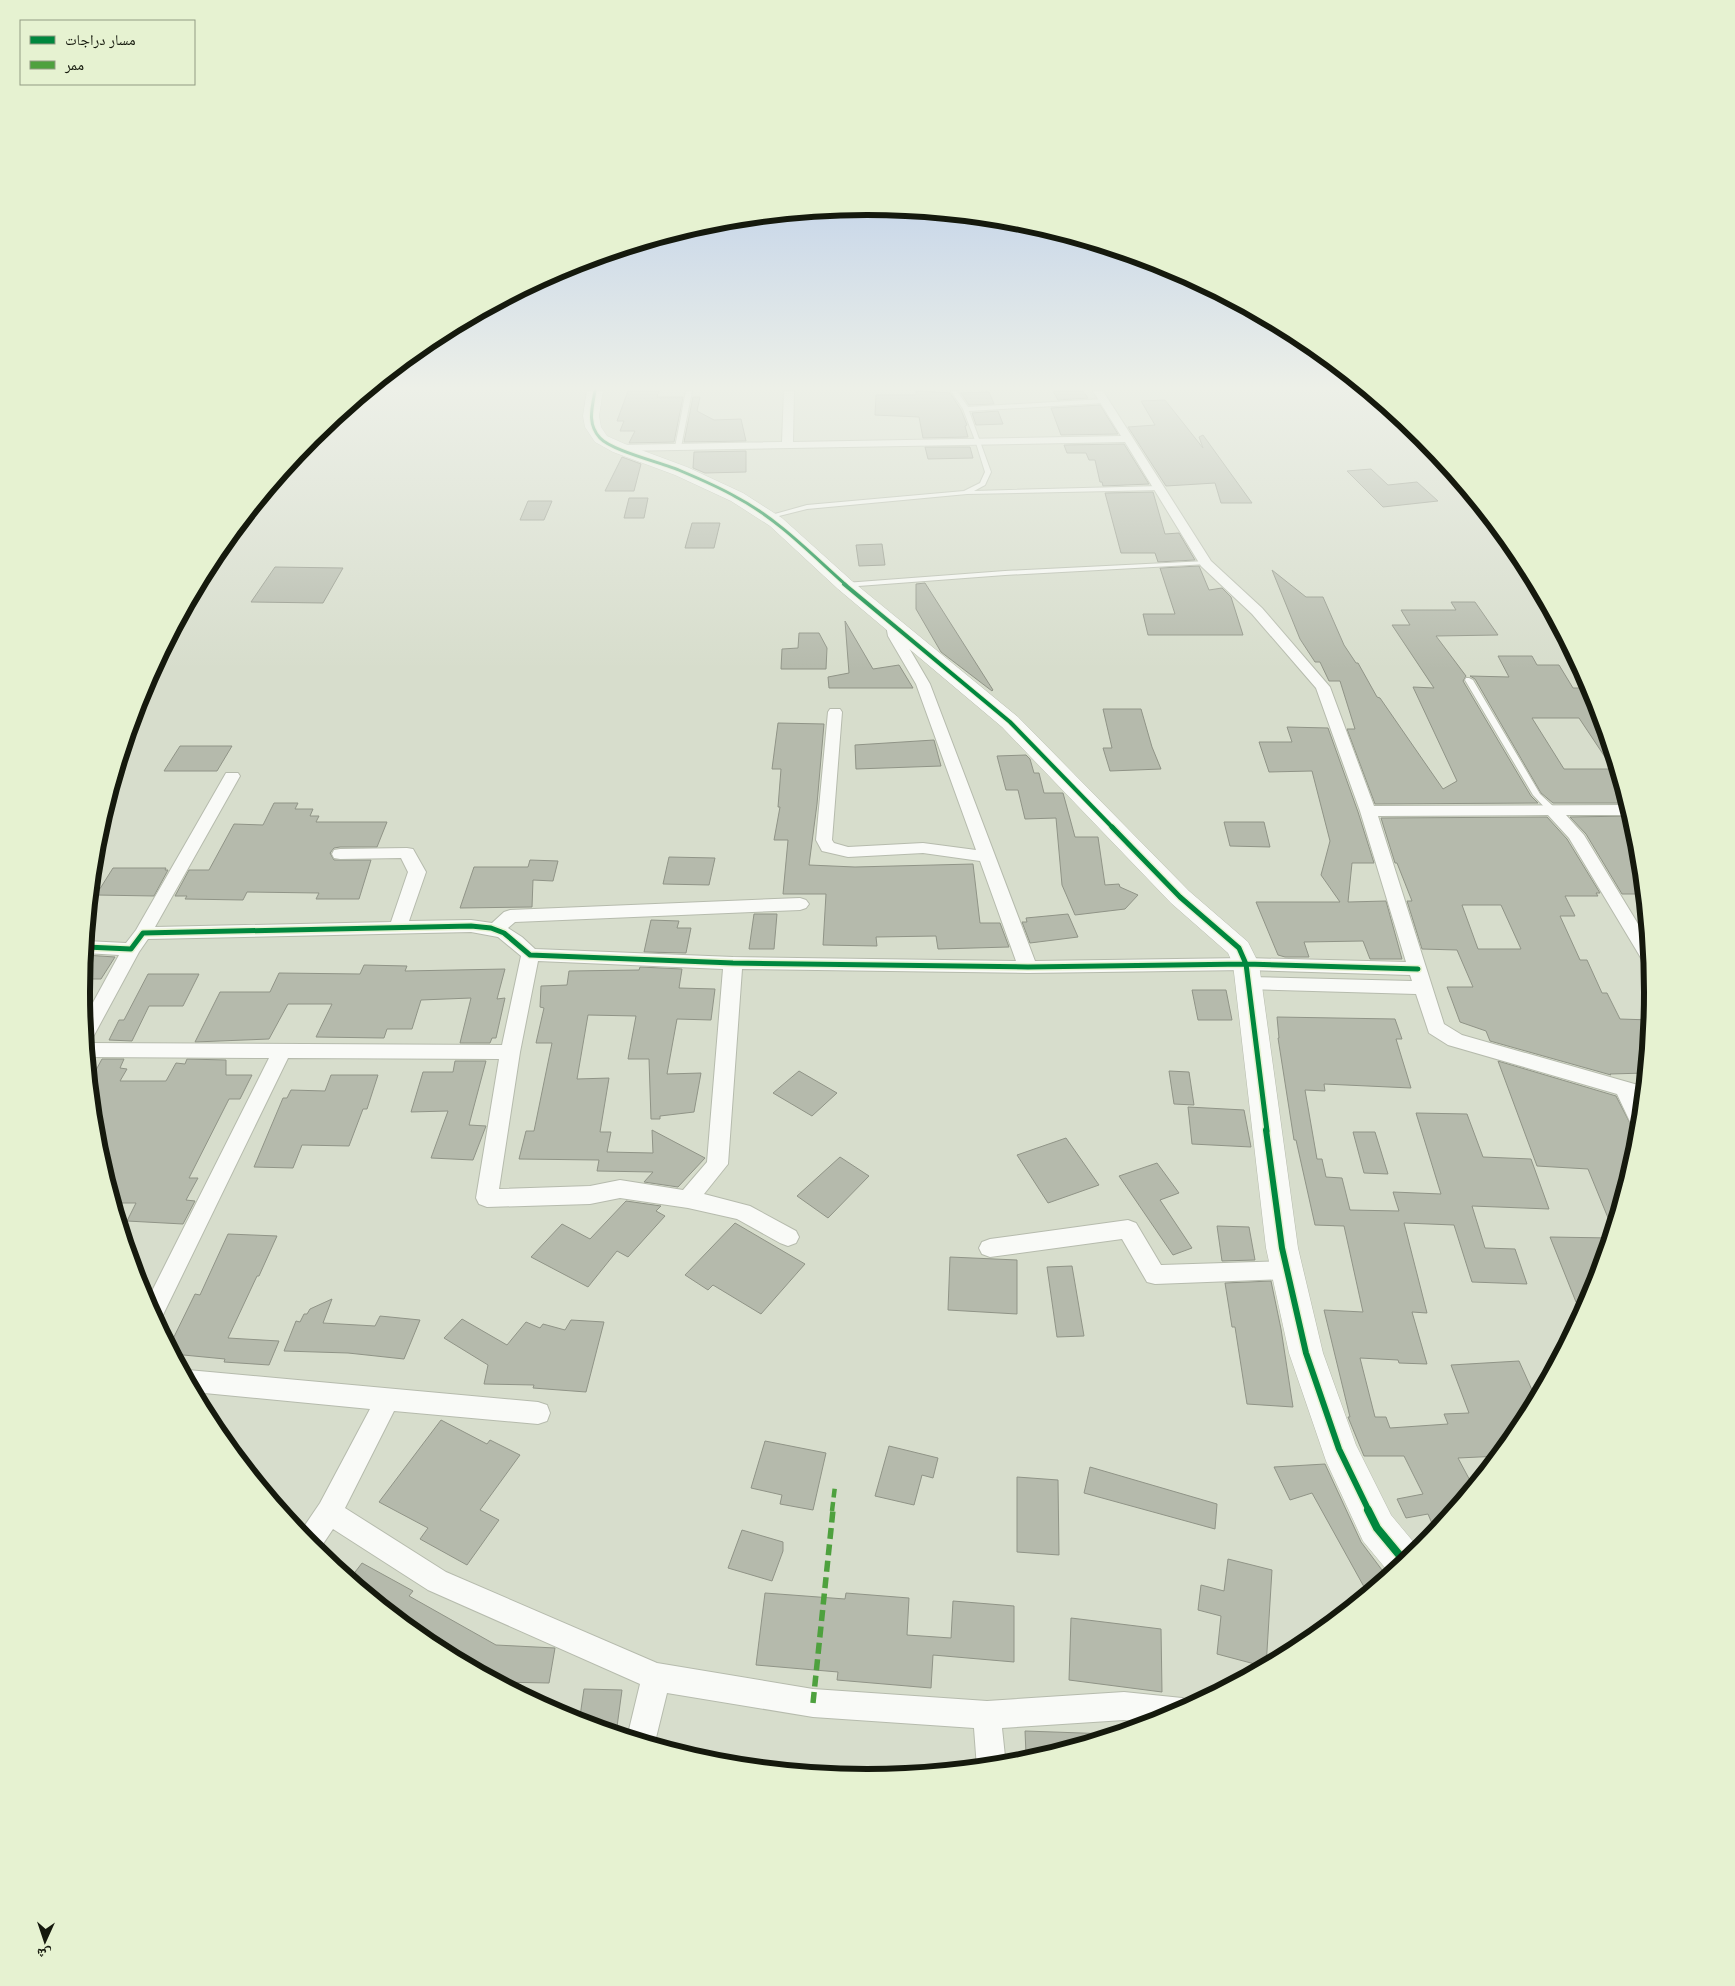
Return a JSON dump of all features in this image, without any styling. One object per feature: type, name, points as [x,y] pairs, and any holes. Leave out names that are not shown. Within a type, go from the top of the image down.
[{"type":"street","points":[[708,484],[737,497],[776,522],[845,585],[1010,722],[1180,897],[1238,948],[1246,973],[1282,1248],[1306,1353],[1340,1450],[1377,1528],[1402,1558]]},
{"type":"street","points":[[1157,484],[1206,563],[1257,611],[1324,687],[1368,811],[1436,1028],[1455,1040],[1638,1092]]},
{"type":"street","points":[[894,625],[895,636],[923,684],[1028,967]]},
{"type":"street","points":[[836,712],[824,840],[828,847],[848,852],[923,848],[950,850],[987,857]]},
{"type":"street","points":[[91,1023],[131,949],[143,933],[232,776]]},
{"type":"street","points":[[1552,810],[1576,835],[1643,948]]},
{"type":"street","points":[[1368,811],[1623,810]]},
{"type":"street","points":[[340,854],[407,853],[417,872],[398,928]]},
{"type":"street","points":[[497,928],[510,916],[800,904]]},
{"type":"street","points":[[143,933],[471,926],[497,928],[514,939],[530,955],[733,963],[1028,967],[1246,973],[1418,969]]},
{"type":"street","points":[[92,948],[131,949]]},
{"type":"street","points":[[530,955],[510,1052],[487,1198],[590,1195],[620,1189],[688,1199],[742,1212],[788,1237]]},
{"type":"street","points":[[688,1199],[717,1164],[733,963]]},
{"type":"street","points":[[1246,973],[1423,988]]},
{"type":"street","points":[[93,1050],[510,1052]]},
{"type":"street","points":[[156,1306],[282,1051]]},
{"type":"street","points":[[1624,1087],[1635,1111]]},
{"type":"street","points":[[990,1248],[1128,1229],[1154,1275],[1287,1270]]},
{"type":"street","points":[[194,1382],[538,1413]]},
{"type":"street","points":[[312,1537],[329,1512],[388,1399]]},
{"type":"street","points":[[329,1512],[437,1582],[656,1677],[813,1702],[987,1715],[1124,1706],[1166,1710]]},
{"type":"street","points":[[642,1737],[656,1677]]},
{"type":"street","points":[[987,1715],[991,1761]]},
{"type":"lane","points":[[965,493],[983,484]]},
{"type":"lane","points":[[768,517],[807,507],[965,493],[1160,488]]},
{"type":"lane","points":[[845,585],[1005,573],[1206,563]]},
{"type":"lane","points":[[1469,680],[1537,795],[1552,810]]},
{"type":"building","points":[[609,484],[636,484],[634,491],[605,491]]},
{"type":"building","points":[[1102,484],[1149,484],[1103,486]]},
{"type":"building","points":[[1165,484],[1204,484],[1166,486]]},
{"type":"building","points":[[1215,484],[1238,484],[1252,503],[1221,503]]},
{"type":"building","points":[[1360,484],[1419,484],[1438,501],[1383,507]]},
{"type":"building","points":[[1153,492],[1165,534],[1179,533],[1195,560],[1158,562],[1155,553],[1121,553],[1105,493]]},
{"type":"building","points":[[629,498],[648,498],[644,518],[624,518]]},
{"type":"building","points":[[528,501],[552,501],[544,520],[520,520]]},
{"type":"building","points":[[692,523],[720,523],[714,548],[685,548]]},
{"type":"building","points":[[882,544],[885,565],[859,566],[856,545]]},
{"type":"building","points":[[1199,566],[1209,590],[1222,588],[1231,597],[1243,635],[1148,635],[1143,614],[1175,614],[1160,568]]},
{"type":"building","points":[[275,567],[343,568],[323,603],[251,602]]},
{"type":"building","points":[[1272,570],[1306,597],[1323,597],[1344,645],[1356,663],[1358,663],[1377,697],[1380,698],[1443,789],[1457,781],[1413,687],[1434,688],[1392,625],[1410,625],[1401,610],[1456,610],[1451,602],[1475,602],[1498,635],[1436,636],[1466,676],[1463,681],[1531,796],[1538,803],[1375,804],[1347,729],[1355,729],[1340,681],[1329,681],[1320,662],[1315,662],[1300,639]]},
{"type":"building","points":[[925,583],[992,691],[941,652],[916,609],[916,584]]},
{"type":"building","points":[[845,621],[873,669],[899,665],[913,688],[829,688],[828,677],[849,673]]},
{"type":"building","points":[[799,633],[819,633],[827,648],[826,669],[781,669],[782,649],[798,648]]},
{"type":"building","points":[[1498,656],[1532,656],[1537,665],[1559,665],[1573,688],[1583,688],[1611,766],[1579,718],[1532,718],[1564,769],[1612,769],[1621,803],[1553,803],[1541,793],[1475,679],[1470,676],[1509,677]]},
{"type":"building","points":[[1103,709],[1141,709],[1152,747],[1161,769],[1110,771],[1103,748],[1112,748]]},
{"type":"building","points":[[778,723],[824,724],[817,804],[809,865],[855,867],[973,864],[980,923],[1000,923],[1009,947],[938,949],[936,936],[876,937],[877,946],[823,945],[826,894],[783,894],[788,840],[774,840],[780,807],[778,807],[781,769],[772,769]]},
{"type":"building","points":[[1287,727],[1328,728],[1374,863],[1352,863],[1348,902],[1386,901],[1402,959],[1370,959],[1363,941],[1304,942],[1309,957],[1285,957],[1278,955],[1256,902],[1340,902],[1321,875],[1330,841],[1312,771],[1269,772],[1259,742],[1292,742]]},
{"type":"building","points":[[934,740],[941,766],[856,769],[855,745]]},
{"type":"building","points":[[180,746],[232,746],[217,771],[164,771]]},
{"type":"building","points":[[1026,755],[1030,759],[1034,773],[1039,773],[1044,793],[1063,793],[1075,837],[1098,837],[1105,885],[1119,884],[1120,887],[1138,895],[1125,909],[1075,915],[1062,885],[1056,818],[1025,819],[1018,790],[1006,790],[997,756]]},
{"type":"building","points":[[274,803],[298,803],[295,809],[313,809],[310,816],[319,816],[316,822],[387,822],[377,847],[340,847],[334,848],[330,853],[334,860],[371,860],[359,899],[316,899],[319,893],[247,892],[243,900],[185,899],[187,896],[175,896],[189,870],[209,870],[234,824],[263,825]]},
{"type":"building","points":[[1624,816],[1638,894],[1622,894],[1586,834],[1570,817]]},
{"type":"building","points":[[1547,817],[1567,839],[1600,893],[1596,893],[1598,896],[1565,896],[1575,916],[1560,916],[1580,960],[1587,960],[1602,993],[1607,993],[1620,1019],[1644,1020],[1640,1073],[1611,1075],[1490,1041],[1486,1031],[1460,1022],[1447,987],[1473,987],[1457,950],[1422,949],[1407,901],[1412,901],[1397,863],[1395,863],[1381,818]],"holes":[[[1462,905],[1501,905],[1521,949],[1478,949]]]},
{"type":"building","points":[[1224,822],[1264,822],[1270,847],[1230,846]]},
{"type":"building","points":[[669,857],[715,858],[709,885],[663,884]]},
{"type":"building","points":[[530,860],[558,861],[553,881],[533,880],[532,907],[460,908],[474,867],[528,867]]},
{"type":"building","points":[[113,868],[166,868],[165,870],[168,870],[154,896],[97,894]]},
{"type":"building","points":[[754,914],[777,914],[774,949],[749,949]]},
{"type":"building","points":[[1068,914],[1078,937],[1030,943],[1022,922],[1027,922],[1026,918]]},
{"type":"building","points":[[651,920],[679,921],[677,928],[691,928],[686,953],[644,952]]},
{"type":"building","points":[[91,955],[115,957],[101,979],[91,979]]},
{"type":"building","points":[[364,965],[407,966],[405,971],[505,969],[497,999],[505,998],[496,1038],[492,1038],[490,1043],[460,1043],[471,998],[421,1000],[412,1029],[387,1029],[384,1038],[316,1037],[332,1004],[288,1004],[269,1039],[195,1042],[220,992],[270,992],[279,973],[360,974]]},
{"type":"building","points":[[640,967],[682,969],[679,988],[715,989],[711,1020],[677,1019],[667,1074],[701,1073],[694,1112],[660,1116],[660,1119],[651,1119],[649,1059],[628,1059],[636,1016],[588,1015],[577,1079],[609,1078],[600,1132],[611,1132],[607,1152],[653,1153],[652,1130],[705,1158],[678,1187],[644,1182],[653,1172],[597,1171],[599,1160],[519,1159],[526,1131],[534,1131],[552,1043],[536,1043],[544,1008],[540,1007],[541,986],[567,985],[569,971],[639,970]]},
{"type":"building","points":[[148,974],[199,974],[183,1006],[149,1006],[132,1041],[109,1040],[119,1020],[124,1020]]},
{"type":"building","points":[[1192,990],[1226,990],[1232,1020],[1198,1020]]},
{"type":"building","points":[[1277,1017],[1395,1019],[1402,1039],[1396,1039],[1411,1088],[1324,1084],[1325,1091],[1305,1090],[1317,1159],[1322,1159],[1326,1177],[1342,1178],[1350,1210],[1399,1211],[1393,1192],[1441,1194],[1416,1113],[1467,1114],[1483,1157],[1531,1159],[1549,1209],[1472,1206],[1485,1248],[1515,1249],[1527,1284],[1472,1282],[1454,1225],[1404,1223],[1427,1313],[1412,1312],[1427,1364],[1399,1363],[1398,1360],[1360,1358],[1375,1417],[1386,1417],[1390,1428],[1448,1424],[1444,1414],[1469,1413],[1451,1365],[1519,1361],[1534,1394],[1491,1456],[1458,1458],[1471,1482],[1433,1526],[1428,1514],[1406,1518],[1397,1499],[1423,1494],[1404,1456],[1364,1456],[1348,1417],[1350,1417],[1324,1310],[1363,1312],[1344,1226],[1315,1225],[1296,1140],[1294,1140]]},
{"type":"building","points":[[102,1059],[124,1059],[120,1068],[127,1069],[120,1081],[166,1081],[176,1063],[185,1064],[187,1059],[226,1060],[226,1075],[252,1075],[240,1099],[229,1099],[189,1178],[198,1178],[186,1200],[195,1201],[183,1224],[127,1221],[136,1203],[119,1203],[105,1145],[95,1072]]},
{"type":"building","points":[[455,1061],[486,1061],[469,1125],[486,1126],[473,1160],[431,1158],[448,1111],[411,1112],[423,1072],[453,1072]]},
{"type":"building","points":[[1498,1061],[1616,1096],[1633,1128],[1619,1194],[1610,1223],[1588,1169],[1537,1166]]},
{"type":"building","points":[[799,1071],[837,1093],[812,1116],[773,1093]]},
{"type":"building","points":[[1169,1071],[1189,1072],[1194,1105],[1174,1104]]},
{"type":"building","points":[[331,1075],[378,1075],[367,1109],[363,1109],[349,1146],[302,1145],[293,1168],[254,1167],[283,1098],[287,1098],[291,1090],[325,1091]]},
{"type":"building","points":[[1188,1107],[1244,1110],[1251,1147],[1192,1144]]},
{"type":"building","points":[[1353,1132],[1375,1132],[1388,1174],[1364,1173]]},
{"type":"building","points":[[1066,1138],[1099,1185],[1048,1203],[1017,1155]]},
{"type":"building","points":[[840,1157],[869,1176],[828,1218],[797,1196]]},
{"type":"building","points":[[1157,1163],[1179,1193],[1160,1200],[1192,1248],[1173,1255],[1119,1176]]},
{"type":"building","points":[[626,1201],[661,1206],[656,1211],[665,1216],[628,1257],[617,1251],[588,1287],[531,1257],[562,1224],[590,1239]]},
{"type":"building","points":[[735,1223],[805,1264],[761,1314],[713,1285],[708,1290],[685,1275]]},
{"type":"building","points":[[1217,1226],[1249,1227],[1255,1260],[1222,1261]]},
{"type":"building","points":[[228,1234],[277,1236],[228,1338],[279,1341],[269,1365],[224,1362],[225,1359],[179,1355],[172,1341],[195,1294],[200,1295]]},
{"type":"building","points":[[1550,1237],[1606,1238],[1581,1302],[1576,1302]]},
{"type":"building","points":[[950,1257],[1017,1260],[1017,1314],[948,1310]]},
{"type":"building","points":[[1072,1266],[1084,1336],[1057,1337],[1047,1267]]},
{"type":"building","points":[[1271,1281],[1281,1329],[1293,1407],[1247,1404],[1235,1327],[1232,1327],[1225,1283]]},
{"type":"building","points":[[332,1299],[323,1323],[375,1326],[380,1316],[420,1320],[404,1359],[348,1353],[284,1351],[296,1321],[300,1322],[304,1314],[307,1314],[310,1309]]},
{"type":"building","points":[[462,1319],[507,1345],[526,1322],[540,1328],[543,1324],[565,1330],[571,1320],[604,1322],[586,1392],[533,1388],[534,1385],[484,1384],[488,1365],[444,1338]]},
{"type":"building","points":[[441,1420],[487,1444],[490,1440],[520,1455],[480,1510],[499,1520],[467,1565],[420,1539],[428,1528],[379,1502]]},
{"type":"building","points":[[765,1441],[826,1453],[813,1510],[780,1504],[782,1495],[751,1488]]},
{"type":"building","points":[[889,1446],[938,1458],[933,1478],[922,1475],[914,1505],[875,1496]]},
{"type":"building","points":[[1325,1464],[1361,1542],[1385,1574],[1366,1590],[1312,1493],[1290,1500],[1274,1467]]},
{"type":"building","points":[[1090,1467],[1217,1504],[1215,1529],[1084,1493]]},
{"type":"building","points":[[1017,1477],[1058,1480],[1059,1555],[1017,1552]]},
{"type":"building","points":[[742,1530],[783,1542],[783,1551],[772,1581],[728,1568]]},
{"type":"building","points":[[1228,1559],[1272,1570],[1266,1659],[1258,1665],[1217,1654],[1221,1616],[1198,1610],[1201,1585],[1224,1591]]},
{"type":"building","points":[[362,1563],[413,1591],[409,1596],[496,1645],[555,1648],[549,1683],[509,1682],[479,1666],[394,1610],[352,1576]]},
{"type":"building","points":[[765,1593],[845,1599],[846,1593],[909,1598],[907,1635],[951,1638],[953,1601],[1014,1606],[1014,1662],[933,1655],[931,1688],[837,1680],[838,1672],[756,1665]]},
{"type":"building","points":[[1071,1618],[1161,1629],[1162,1692],[1069,1680]]},
{"type":"building","points":[[584,1689],[622,1690],[617,1729],[580,1715]]},
{"type":"building","points":[[1025,1731],[1102,1734],[1069,1744],[1026,1754]]},
{"type":"marked path","points":[[813,1703],[835,1486]]},
{"type":"cycle path","points":[[708,484],[737,497],[776,522],[845,585],[1010,722],[1180,897],[1239,948],[1246,964],[1282,1248],[1306,1353],[1339,1449],[1377,1528],[1402,1558]]},
{"type":"cycle path","points":[[92,947],[131,949],[143,933],[471,926],[498,930],[510,936],[530,955],[733,963],[1028,967],[1246,964],[1418,969]]}]
